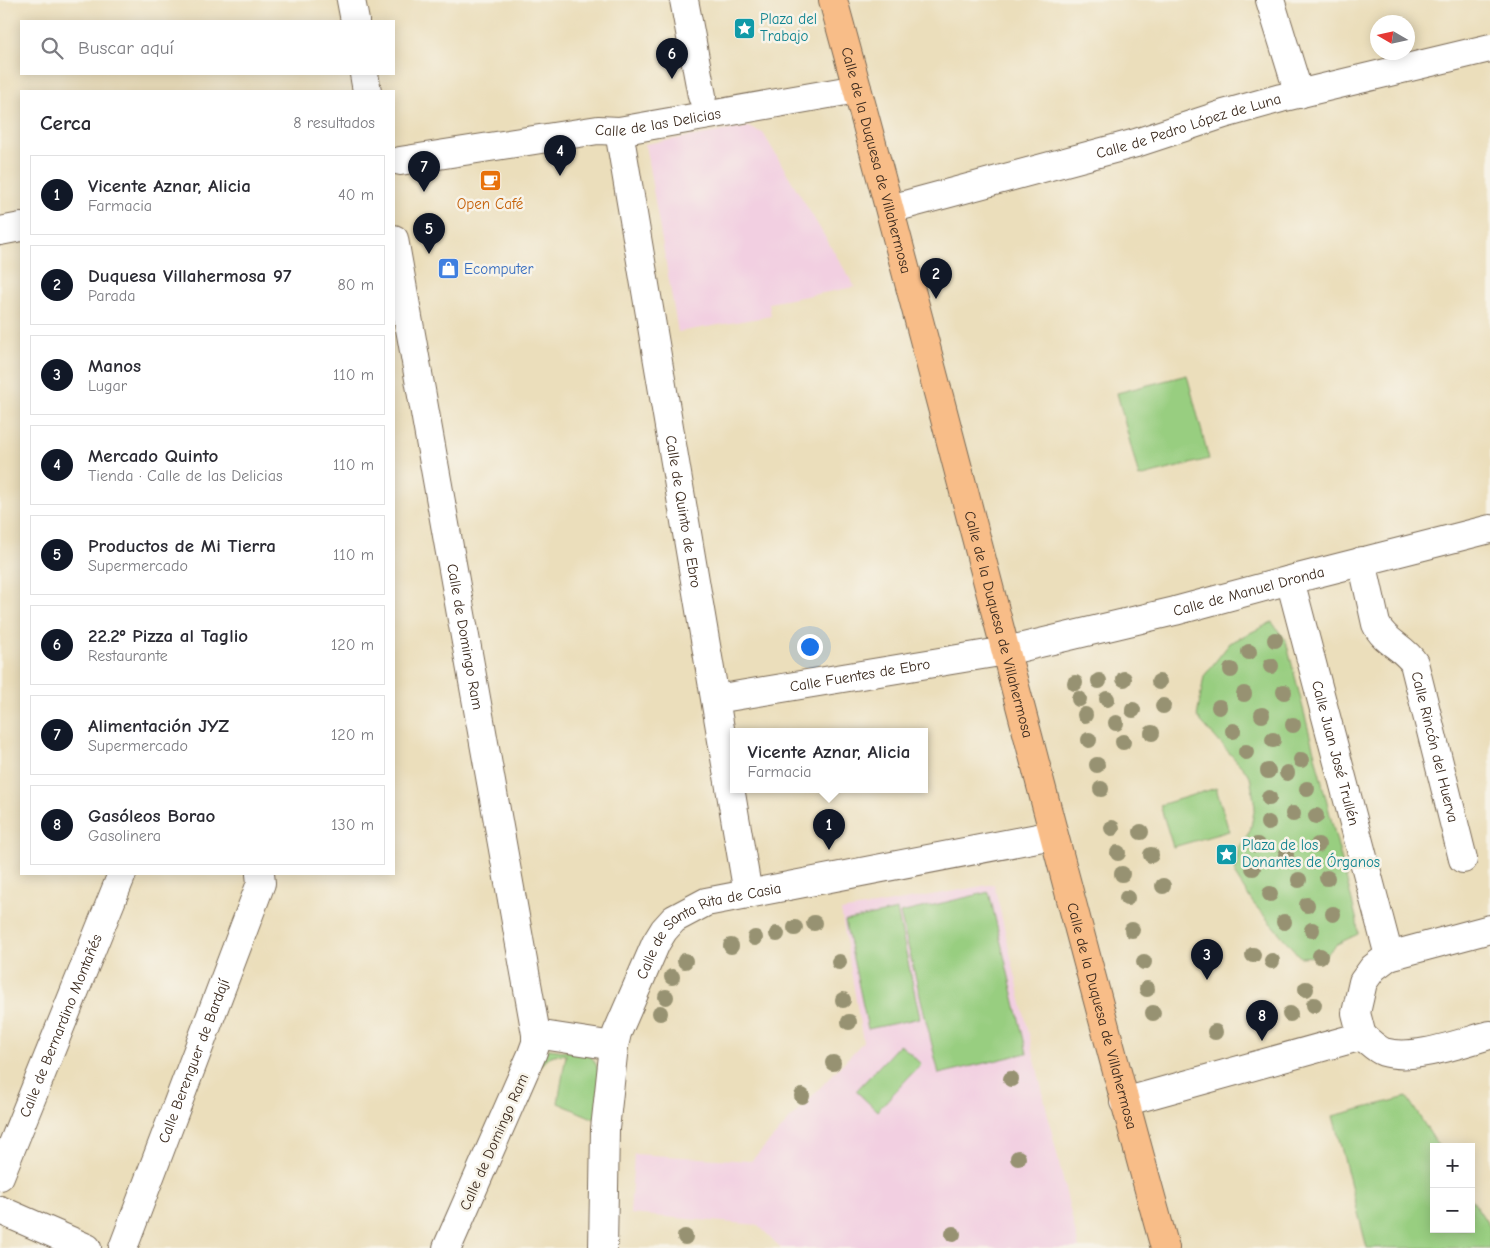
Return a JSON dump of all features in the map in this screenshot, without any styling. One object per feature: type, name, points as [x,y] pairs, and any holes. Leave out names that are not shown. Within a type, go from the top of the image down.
[{"type":"main road","name":"Calle de la Duquesa de Villahermosa","points":[[833,0],[890,209],[1124,1102],[1165,1248]]},
{"type":"street","points":[[351,0],[355,20]]},
{"type":"street","points":[[684,0],[702,96]]},
{"type":"street","points":[[1270,0],[1299,94]]},
{"type":"street","name":"Calle de Pedro López de Luna","points":[[890,209],[1136,143],[1224,114],[1490,48]]},
{"type":"street","points":[[364,75],[367,90]]},
{"type":"street","name":"Calle de las Delicias","points":[[400,161],[598,130],[619,131],[857,89]]},
{"type":"street","name":"Calle de Quinto de Ebro","points":[[619,131],[730,784]]},
{"type":"street","points":[[0,231],[20,227]]},
{"type":"street","name":"Calle de Domingo Ram","points":[[395,245],[536,1034],[536,1043],[532,1054],[447,1248]]},
{"type":"street","name":"Calle de Manuel Dronda","points":[[1006,651],[1175,611],[1490,529]]},
{"type":"street","name":"Calle Rincón del Huerva","points":[[1362,562],[1380,634],[1408,654],[1414,663],[1464,859]]},
{"type":"street","name":"Calle Juan José Trullén","points":[[1290,580],[1388,956]]},
{"type":"street","name":"Calle Fuentes de Ebro","points":[[716,699],[1006,651]]},
{"type":"street","name":"Calle de Quinto de Ebro","points":[[731,793],[748,894]]},
{"type":"street","name":"Calle de Santa Rita de Casia","points":[[603,1248],[605,1129],[614,1046],[622,1021],[656,943],[674,919],[706,902],[1053,835]]},
{"type":"street","name":"Calle de Bernardino Montañés","points":[[0,1176],[122,875]]},
{"type":"street","name":"Calle Berenguer de Bardají","points":[[123,1248],[261,883],[260,875]]},
{"type":"street","points":[[1490,929],[1388,956],[1373,968],[1363,982],[1356,1012],[1362,1036],[1382,1051],[1397,1055],[1416,1054],[1490,1035]]},
{"type":"street","points":[[536,1034],[614,1046]]},
{"type":"street","points":[[1124,1102],[1362,1036]]},
{"type":"street","points":[[0,1210],[87,1248]]},
{"type":"shaded area","points":[[748,127],[763,133],[855,287],[769,303],[771,316],[678,332],[645,144]]},
{"type":"shaded area","points":[[994,884],[1079,1248],[781,1248],[758,1225],[630,1214],[634,1154],[751,1161],[863,1042],[841,911]]},
{"type":"green space","points":[[1187,375],[1209,459],[1139,477],[1117,393]]},
{"type":"green space","points":[[1272,622],[1286,641],[1357,921],[1358,934],[1337,944],[1325,956],[1300,957],[1253,903],[1235,875],[1238,849],[1250,831],[1255,807],[1250,776],[1197,717],[1204,676],[1230,643]]},
{"type":"green space","points":[[1216,788],[1229,831],[1173,847],[1160,805]]},
{"type":"green space","points":[[989,892],[1027,1053],[939,1074],[900,913]]},
{"type":"green space","points":[[897,910],[920,1018],[868,1029],[845,921]]},
{"type":"green space","points":[[900,1044],[921,1064],[877,1111],[856,1091]]},
{"type":"green space","points":[[549,1049],[588,1054],[594,1060],[600,1084],[597,1120],[558,1103],[566,1055],[558,1054],[551,1056],[540,1067],[544,1053]]},
{"type":"green space","points":[[1407,1097],[1436,1143],[1430,1143],[1430,1233],[1475,1233],[1475,1204],[1490,1227],[1490,1248],[1367,1248],[1333,1116]]},
{"type":"place","name":"Plaza del Trabajo","points":[[744,28]]},
{"type":"place","name":"22.2º Pizza al Taglio","points":[[672,79]]},
{"type":"place","name":"Mercado Quinto","points":[[560,176]]},
{"type":"place","name":"Open Café","points":[[490,181]]},
{"type":"place","name":"Alimentación JYZ","points":[[424,192]]},
{"type":"place","name":"Productos de Mi Tierra","points":[[429,254]]},
{"type":"place","name":"Ecomputer","points":[[448,269]]},
{"type":"place","name":"Duquesa Villahermosa 97","points":[[936,299]]},
{"type":"place","name":"Vicente Aznar, Alicia","points":[[829,850]]},
{"type":"place","name":"Plaza de los Donantes de Órganos","points":[[1226,854]]},
{"type":"place","name":"Manos","points":[[1207,980]]},
{"type":"place","name":"Gasóleos Borao","points":[[1262,1041]]}]
